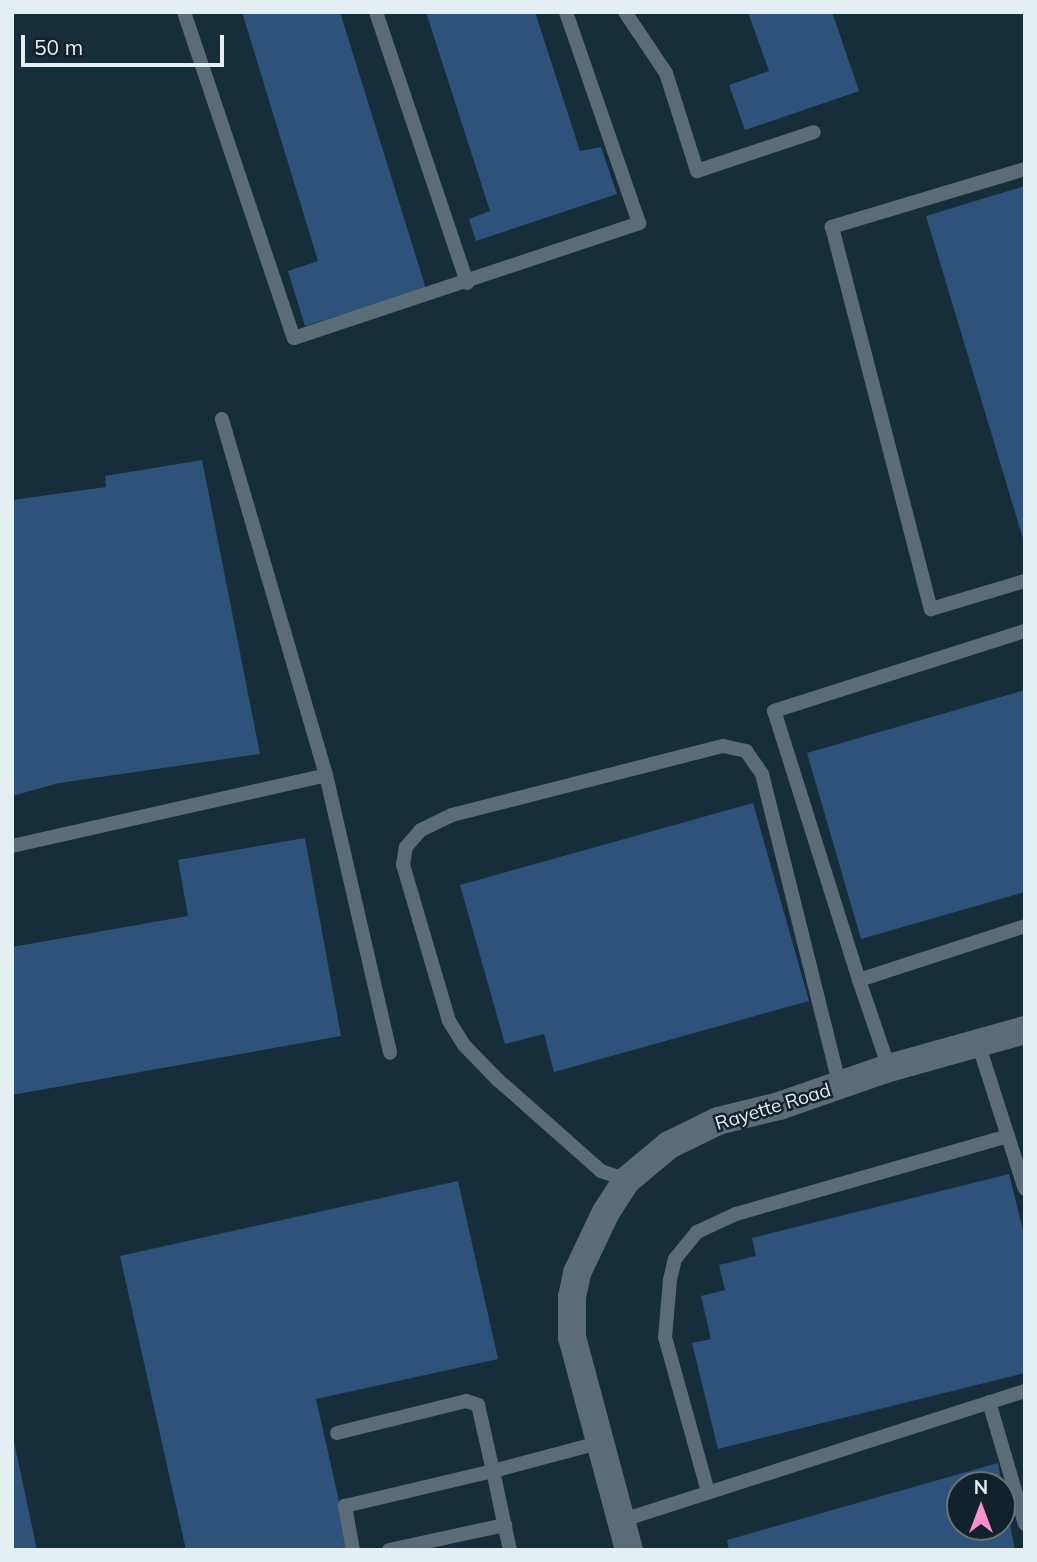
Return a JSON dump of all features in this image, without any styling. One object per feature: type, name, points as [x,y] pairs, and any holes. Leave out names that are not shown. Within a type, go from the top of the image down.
[{"type":"street","name":"Rayette Road","points":[[629,1550],[598,1443],[572,1338],[572,1297],[577,1273],[627,1180],[669,1145],[718,1121],[840,1087],[889,1068],[1025,1030]]},
{"type":"lane","points":[[184,12],[294,338],[467,284],[639,223],[566,12]]},
{"type":"lane","points":[[376,12],[467,284]]},
{"type":"lane","points":[[625,12],[666,73],[697,171],[814,132]]},
{"type":"lane","points":[[1025,169],[832,227],[931,609],[1025,581]]},
{"type":"lane","points":[[222,419],[326,775],[390,1054]]},
{"type":"lane","points":[[889,1068],[774,711],[1025,631]]},
{"type":"lane","points":[[627,1180],[601,1171],[539,1116],[464,1045],[449,1021],[403,865],[406,847],[421,830],[452,815],[723,746],[746,751],[762,774],[840,1087]]},
{"type":"lane","points":[[12,846],[326,775]]},
{"type":"lane","points":[[859,980],[1025,926]]},
{"type":"lane","points":[[978,1044],[1025,1189]]},
{"type":"lane","points":[[708,1492],[666,1337],[669,1289],[675,1259],[696,1232],[736,1214],[1008,1136]]},
{"type":"lane","points":[[620,1521],[1025,1391]]},
{"type":"lane","points":[[337,1433],[466,1401],[478,1405],[510,1550]]},
{"type":"lane","points":[[989,1402],[1025,1524]]},
{"type":"lane","points":[[353,1550],[345,1506],[598,1443]]},
{"type":"lane","points":[[389,1550],[505,1525]]},
{"type":"shaded area","points":[[12,12],[1025,12],[1025,1550],[12,1550]]},
{"type":"building","points":[[242,12],[340,12],[426,289],[305,326],[288,271],[318,261]]},
{"type":"building","points":[[426,12],[535,12],[580,151],[601,147],[617,194],[476,241],[469,219],[490,211]]},
{"type":"building","points":[[748,12],[832,12],[859,91],[745,130],[729,85],[769,71]]},
{"type":"building","points":[[1025,186],[1025,542],[1024,542],[926,216]]},
{"type":"building","points":[[202,460],[260,754],[59,783],[12,796],[12,500],[106,487],[105,476]]},
{"type":"building","points":[[1025,690],[1025,892],[861,939],[807,753]]},
{"type":"building","points":[[753,803],[809,1001],[554,1072],[544,1034],[505,1044],[460,885]]},
{"type":"building","points":[[305,838],[341,1036],[12,1095],[12,947],[188,916],[178,860]]},
{"type":"building","points":[[1009,1174],[1025,1238],[1025,1373],[718,1449],[692,1343],[711,1339],[701,1296],[725,1290],[719,1265],[756,1256],[752,1238]]},
{"type":"building","points":[[458,1181],[498,1359],[316,1399],[350,1550],[186,1550],[120,1256]]},
{"type":"building","points":[[13,1437],[37,1550],[12,1550]]},
{"type":"building","points":[[998,1463],[999,1471],[970,1471]]},
{"type":"building","points":[[946,1478],[946,1541],[1013,1541],[1015,1550],[729,1550],[727,1540]]}]
